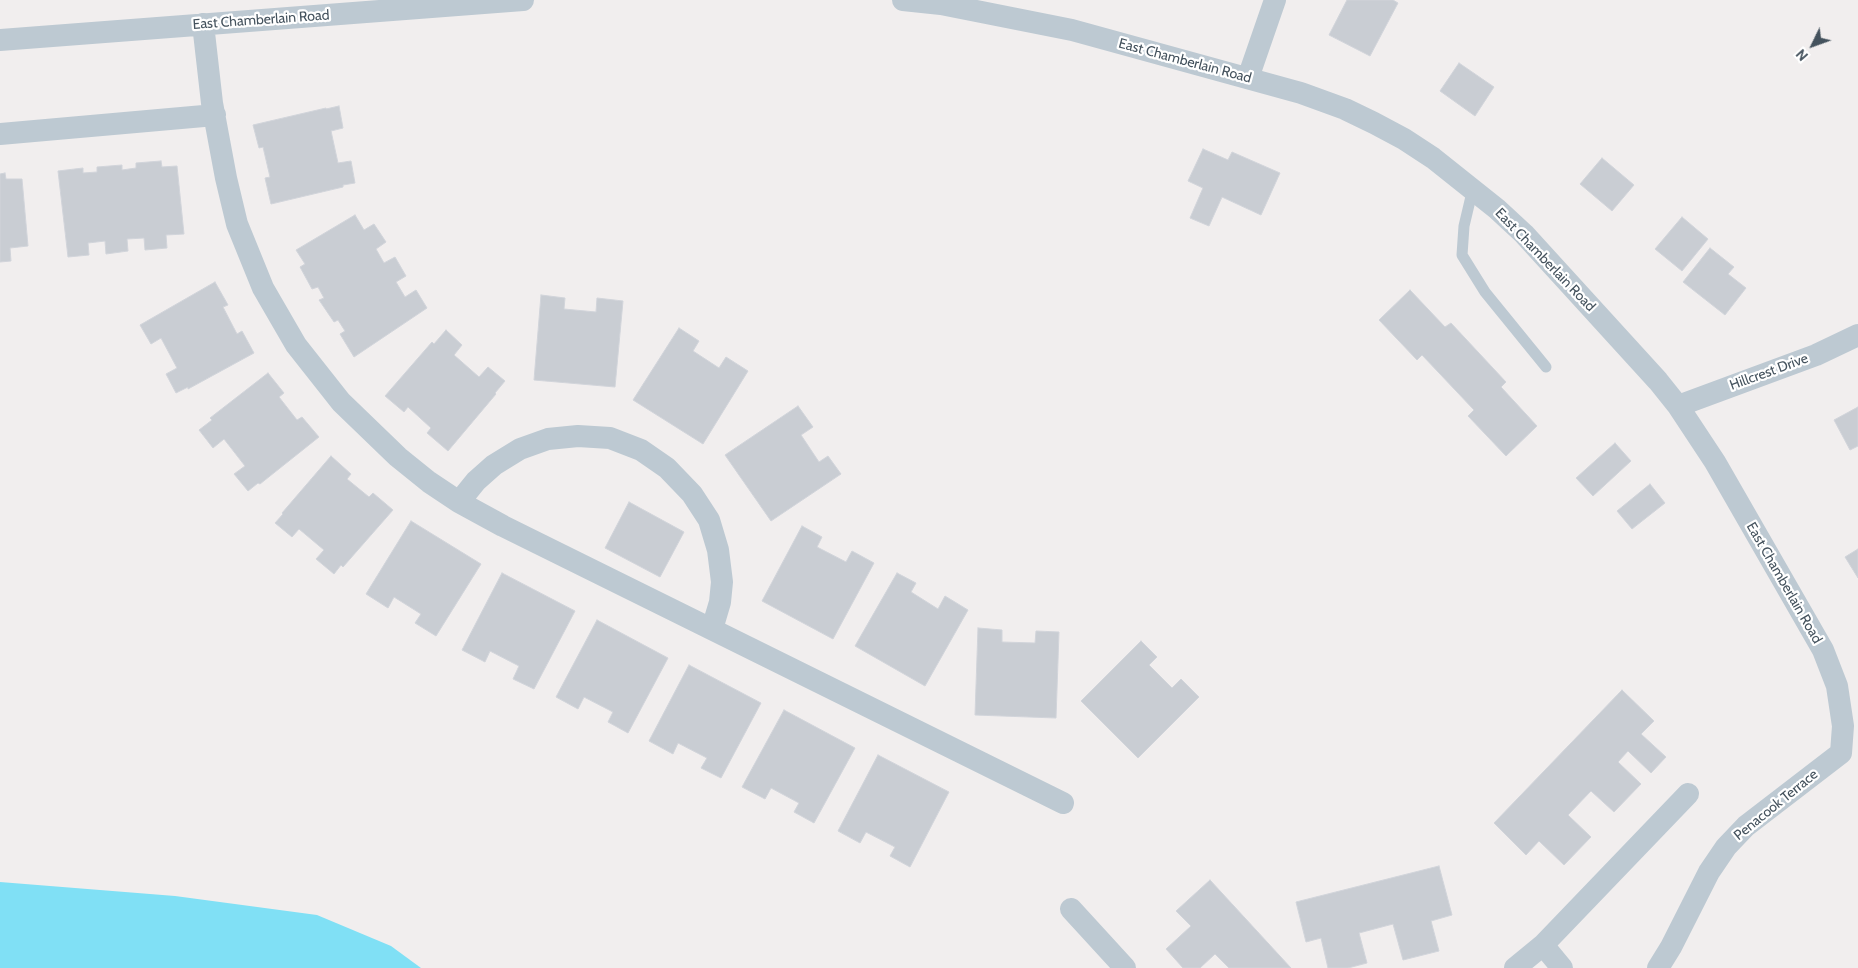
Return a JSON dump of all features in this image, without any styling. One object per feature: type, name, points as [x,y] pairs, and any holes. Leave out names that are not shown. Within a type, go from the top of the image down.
[{"type":"street","name":"East Chamberlain Road","points":[[0,40],[523,0]]},
{"type":"street","name":"East Chamberlain Road","points":[[903,0],[941,4],[1072,30],[1301,93],[1345,109],[1404,139],[1473,188],[1524,234],[1658,381],[1678,406],[1715,462],[1823,650],[1832,669],[1841,705],[1843,726],[1841,753]]},
{"type":"street","points":[[1248,78],[1275,0]]},
{"type":"street","points":[[203,24],[212,103],[226,178],[237,224],[264,288],[296,345],[341,402],[398,457],[429,482],[459,502],[503,526],[1063,803]]},
{"type":"street","points":[[0,134],[215,115]]},
{"type":"street","name":"Hillcrest Drive","points":[[1678,406],[1816,355],[1858,335]]},
{"type":"street","points":[[459,502],[476,481],[494,465],[520,449],[548,439],[578,436],[610,438],[641,450],[667,468],[680,481],[692,494],[708,520],[718,550],[722,582],[720,602],[712,629]]},
{"type":"street","name":"Penacook Terrace","points":[[1658,968],[1672,947],[1709,872],[1726,847],[1746,826],[1841,753]]},
{"type":"street","points":[[1515,968],[1544,945],[1688,794]]},
{"type":"street","points":[[1071,910],[1125,968]]},
{"type":"street","points":[[1544,945],[1562,968]]},
{"type":"lane","points":[[1473,188],[1464,226],[1462,255],[1485,292],[1546,368]]},
{"type":"water","points":[[0,882],[175,896],[317,915],[391,946],[421,968],[0,968]]},
{"type":"building","points":[[1347,0],[1393,0],[1398,3],[1370,56],[1329,35]]},
{"type":"building","points":[[1459,63],[1494,87],[1475,116],[1440,91]]},
{"type":"building","points":[[339,106],[343,128],[331,131],[338,163],[351,161],[355,183],[271,204],[265,178],[270,177],[263,147],[259,148],[253,125]]},
{"type":"building","points":[[1203,149],[1228,160],[1232,152],[1280,173],[1261,215],[1222,197],[1209,226],[1190,218],[1203,188],[1188,181]]},
{"type":"building","points":[[1602,158],[1634,185],[1612,211],[1580,184]]},
{"type":"building","points":[[161,161],[162,167],[177,166],[184,234],[166,235],[167,248],[145,250],[144,238],[127,239],[128,251],[106,254],[105,241],[88,243],[89,255],[68,257],[58,171],[83,168],[83,173],[97,172],[97,167],[122,165],[122,170],[136,168],[136,163]]},
{"type":"building","points":[[5,173],[6,179],[22,179],[28,246],[10,248],[11,261],[0,262],[0,174]]},
{"type":"building","points":[[355,215],[364,230],[374,224],[386,242],[376,249],[384,263],[395,257],[406,276],[396,282],[405,297],[416,290],[427,308],[354,357],[340,334],[345,331],[338,320],[334,322],[319,300],[324,298],[318,287],[312,289],[300,267],[305,264],[296,250]]},
{"type":"building","points":[[1682,217],[1708,239],[1682,271],[1655,249]]},
{"type":"building","points":[[1710,248],[1734,267],[1728,274],[1746,288],[1725,315],[1683,282]]},
{"type":"building","points":[[215,282],[228,305],[223,307],[237,334],[242,331],[254,353],[188,389],[188,387],[176,393],[166,374],[177,368],[161,338],[151,344],[140,325]]},
{"type":"building","points":[[1410,290],[1445,327],[1451,323],[1506,382],[1501,387],[1537,426],[1506,456],[1468,416],[1474,410],[1422,355],[1417,360],[1379,320]]},
{"type":"building","points":[[541,295],[565,298],[564,309],[596,312],[597,298],[623,301],[615,387],[534,380]]},
{"type":"building","points":[[679,328],[699,341],[693,351],[719,368],[726,357],[748,371],[703,444],[633,400]]},
{"type":"building","points":[[446,330],[462,345],[454,355],[479,377],[488,367],[505,381],[448,451],[427,433],[431,428],[408,407],[404,412],[385,396],[432,342],[434,344]]},
{"type":"building","points":[[268,373],[284,393],[279,397],[297,420],[302,417],[319,437],[260,484],[258,483],[248,491],[234,474],[245,466],[224,439],[213,448],[199,430],[212,420],[210,418]]},
{"type":"building","points":[[798,406],[813,427],[801,435],[819,462],[828,456],[841,474],[771,521],[725,455]]},
{"type":"building","points":[[1858,407],[1858,446],[1850,450],[1834,420]]},
{"type":"building","points":[[1615,443],[1631,461],[1593,496],[1576,478]]},
{"type":"building","points":[[331,456],[351,474],[347,479],[369,497],[373,493],[393,510],[343,567],[341,565],[334,574],[316,559],[324,550],[299,529],[292,537],[275,523]]},
{"type":"building","points":[[1650,484],[1665,503],[1632,529],[1617,511]]},
{"type":"building","points":[[629,502],[684,532],[660,577],[605,548]]},
{"type":"building","points":[[411,521],[481,564],[436,636],[415,623],[421,614],[394,597],[388,608],[366,594]]},
{"type":"building","points":[[802,526],[822,537],[817,547],[846,562],[852,551],[874,563],[833,639],[762,601]]},
{"type":"building","points":[[1858,549],[1858,578],[1845,557]]},
{"type":"building","points":[[502,573],[575,611],[534,689],[513,679],[519,666],[490,651],[485,662],[462,650]]},
{"type":"building","points":[[897,573],[916,583],[911,592],[938,609],[945,596],[968,610],[925,686],[855,646]]},
{"type":"building","points":[[597,620],[668,658],[628,733],[608,722],[613,712],[584,697],[578,709],[556,697]]},
{"type":"building","points":[[978,628],[1002,630],[1002,642],[1035,643],[1036,631],[1059,632],[1056,718],[975,715]]},
{"type":"building","points":[[1141,641],[1157,657],[1149,665],[1172,688],[1181,679],[1199,697],[1138,758],[1081,701]]},
{"type":"building","points":[[689,665],[761,703],[721,778],[701,768],[707,758],[678,743],[673,754],[649,741]]},
{"type":"building","points":[[1622,690],[1654,721],[1641,734],[1666,757],[1651,773],[1628,751],[1618,762],[1641,784],[1614,812],[1591,791],[1568,815],[1591,837],[1564,865],[1539,841],[1526,855],[1494,823]]},
{"type":"building","points":[[784,710],[855,748],[814,823],[794,812],[799,803],[771,788],[765,799],[742,787]]},
{"type":"building","points":[[878,755],[949,792],[910,867],[890,856],[895,847],[866,832],[860,843],[838,831]]},
{"type":"building","points":[[1439,866],[1452,915],[1431,921],[1439,951],[1403,960],[1393,924],[1359,933],[1367,963],[1348,968],[1328,968],[1321,938],[1306,942],[1296,902]]},
{"type":"building","points":[[1210,880],[1291,968],[1229,968],[1215,954],[1200,968],[1183,968],[1166,949],[1191,926],[1176,911]]}]
